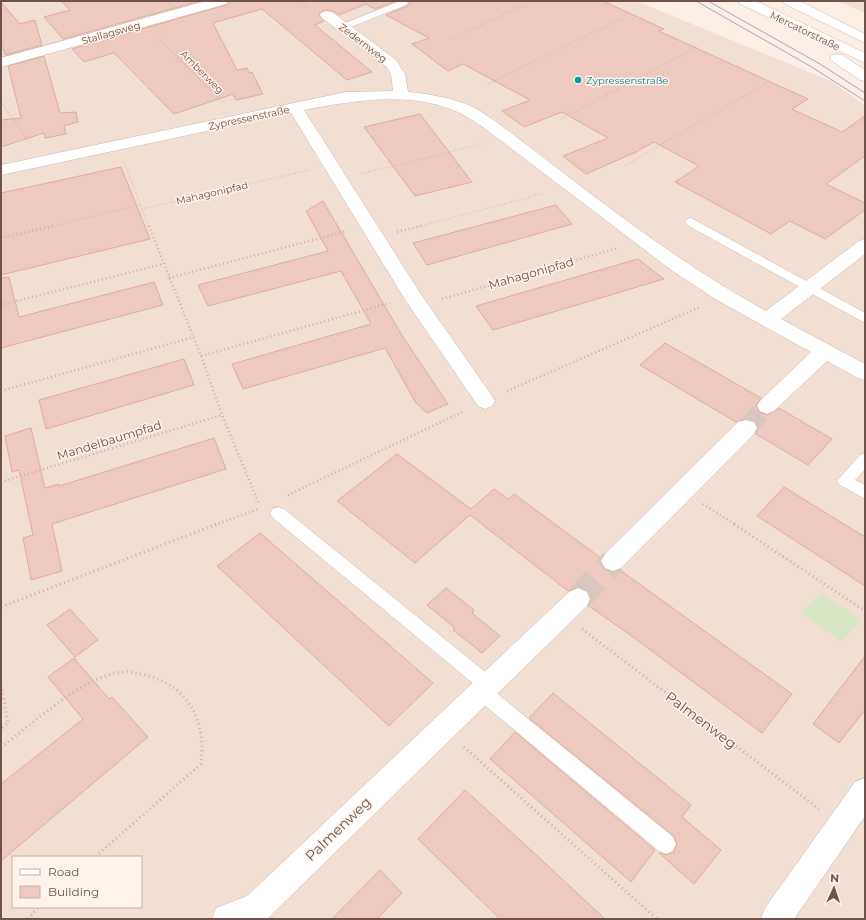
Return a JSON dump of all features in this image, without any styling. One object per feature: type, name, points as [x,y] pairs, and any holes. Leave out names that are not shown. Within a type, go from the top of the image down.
[{"type":"street","name":"Stallagsweg","points":[[1,63],[144,24],[221,1]]},
{"type":"street","name":"Mercatorstraße","points":[[745,1],[865,59]]},
{"type":"street","name":"Mercatorstraße","points":[[792,1],[865,39]]},
{"type":"street","points":[[792,1],[865,32]]},
{"type":"street","points":[[764,11],[865,77]]},
{"type":"street","name":"Zedernweg","points":[[327,15],[391,63],[397,70],[400,80],[401,95]]},
{"type":"street","name":"Zypressenstraße","points":[[1,170],[346,98],[373,95],[401,95],[429,99],[468,111],[508,138],[680,268],[724,296],[824,352],[865,373]]},
{"type":"street","points":[[295,108],[416,301],[485,400]]},
{"type":"street","points":[[767,320],[865,245]]},
{"type":"street","points":[[767,406],[824,352]]},
{"type":"street","points":[[613,562],[746,428]]},
{"type":"street","name":"Palmenweg","points":[[227,919],[257,907],[570,606]]},
{"type":"street","points":[[776,919],[865,792]]},
{"type":"lane","points":[[343,27],[403,3]]},
{"type":"lane","points":[[691,222],[865,319]]},
{"type":"lane","points":[[865,459],[845,481],[865,493]]},
{"type":"lane","points":[[280,505],[484,688],[666,844]]},
{"type":"path","points":[[451,39],[534,1]]},
{"type":"path","points":[[486,85],[623,18]]},
{"type":"path","name":"Amberweg","points":[[144,24],[227,107],[238,112],[250,111],[256,117]]},
{"type":"path","points":[[561,119],[697,47]]},
{"type":"path","points":[[626,165],[770,81]]},
{"type":"path","points":[[1,102],[36,150],[41,161]]},
{"type":"path","name":"Mahagonipfad","points":[[142,209],[508,138]]},
{"type":"path","points":[[1,607],[261,508],[222,415],[194,337],[163,264],[118,145]]},
{"type":"path","points":[[169,278],[571,186]]},
{"type":"path","points":[[1,238],[140,205]]},
{"type":"path","name":"Mahagonipfad","points":[[201,356],[416,301],[643,240]]},
{"type":"path","points":[[1,304],[163,264]]},
{"type":"path","points":[[280,505],[485,400],[724,296]]},
{"type":"path","points":[[1,391],[194,337]]},
{"type":"path","name":"Mandelbaumpfad","points":[[1,482],[222,415]]},
{"type":"path","points":[[683,491],[865,611]]},
{"type":"path","name":"Palmenweg","points":[[570,606],[841,826]]},
{"type":"path","points":[[1,746],[93,679],[120,672],[142,674],[163,681],[178,690],[193,707],[198,718],[204,741],[201,764],[96,856]]},
{"type":"path","points":[[1,685],[8,723],[1,729]]},
{"type":"path","points":[[443,728],[657,919]]},
{"type":"path","points":[[28,919],[37,908]]},
{"type":"shaded area","points":[[1,1],[636,1],[831,81],[865,105],[865,919],[1,919]]},
{"type":"shaded area","points":[[837,1],[865,1],[865,13]]},
{"type":"green space","points":[[821,592],[861,620],[842,642],[801,613]]},
{"type":"building","points":[[61,1],[200,1],[63,39],[44,17],[70,10]]},
{"type":"building","points":[[229,1],[396,1],[375,9],[366,4],[339,15],[333,11],[327,10],[322,11],[319,14],[324,21],[315,25],[372,72],[347,80],[262,9],[213,23],[237,70],[247,68],[249,73],[252,72],[263,94],[236,100],[233,94],[174,114],[114,53],[84,62],[72,49],[226,5]]},
{"type":"building","points":[[408,1],[603,1],[664,29],[659,31],[808,99],[792,109],[842,132],[865,116],[865,156],[826,184],[865,203],[865,210],[825,239],[790,221],[771,234],[675,182],[699,166],[654,142],[636,152],[586,174],[563,156],[608,138],[562,112],[524,127],[502,111],[530,100],[463,64],[448,71],[412,44],[429,38],[386,15],[407,6],[410,3]]},
{"type":"building","points":[[1,2],[20,24],[35,20],[42,45],[5,55],[1,38]]},
{"type":"building","points":[[44,56],[60,113],[76,112],[78,122],[64,126],[66,134],[45,138],[44,133],[1,147],[1,120],[21,118],[8,66]]},
{"type":"building","points":[[420,114],[472,182],[415,196],[364,127]]},
{"type":"building","points":[[121,167],[150,239],[1,275],[1,193]]},
{"type":"building","points":[[323,201],[403,337],[448,404],[427,413],[416,403],[385,348],[243,389],[232,364],[371,324],[341,271],[208,306],[198,285],[328,251],[306,211]]},
{"type":"building","points":[[556,205],[572,224],[427,265],[413,243]]},
{"type":"building","points":[[638,259],[664,279],[493,330],[476,306]]},
{"type":"building","points":[[9,277],[19,317],[154,282],[163,305],[1,348],[1,278]]},
{"type":"building","points":[[665,343],[761,398],[756,405],[759,412],[768,415],[779,408],[832,439],[808,465],[756,434],[758,427],[754,421],[746,419],[736,422],[640,365]]},
{"type":"building","points":[[184,359],[194,385],[46,429],[39,400]]},
{"type":"building","points":[[31,428],[45,488],[59,484],[59,486],[214,438],[226,469],[52,524],[62,571],[31,580],[23,538],[33,535],[19,470],[12,472],[5,436]]},
{"type":"building","points":[[397,454],[471,509],[494,489],[508,499],[514,494],[601,558],[600,562],[604,569],[612,572],[620,570],[792,694],[762,733],[589,606],[591,598],[588,591],[577,587],[568,591],[470,515],[415,563],[337,501]]},
{"type":"building","points":[[784,487],[865,537],[865,586],[757,516]]},
{"type":"building","points":[[260,533],[433,683],[389,726],[217,566]]},
{"type":"building","points":[[446,588],[474,610],[472,613],[500,636],[482,653],[453,630],[455,628],[427,605]]},
{"type":"building","points":[[70,609],[98,640],[75,657],[47,625]]},
{"type":"building","points":[[865,656],[865,710],[839,743],[813,724]]},
{"type":"building","points":[[74,658],[109,699],[112,697],[148,737],[1,861],[1,784],[83,719],[48,677]]},
{"type":"building","points":[[553,693],[691,805],[682,817],[721,850],[694,884],[659,853],[667,855],[674,852],[677,843],[674,836],[529,718]]},
{"type":"building","points":[[515,732],[655,850],[631,882],[490,759]]},
{"type":"building","points":[[465,790],[605,919],[500,919],[418,839]]},
{"type":"building","points":[[380,870],[402,893],[377,919],[332,919]]},
{"type":"tunnel","points":[[746,428],[767,406]]},
{"type":"tunnel","points":[[578,599],[613,561]]},
{"type":"tram line","points":[[696,1],[810,66],[865,101]]},
{"type":"tram line","points":[[708,1],[820,64],[865,93]]},
{"type":"place","name":"Zypressenstraße","points":[[578,80]]}]
